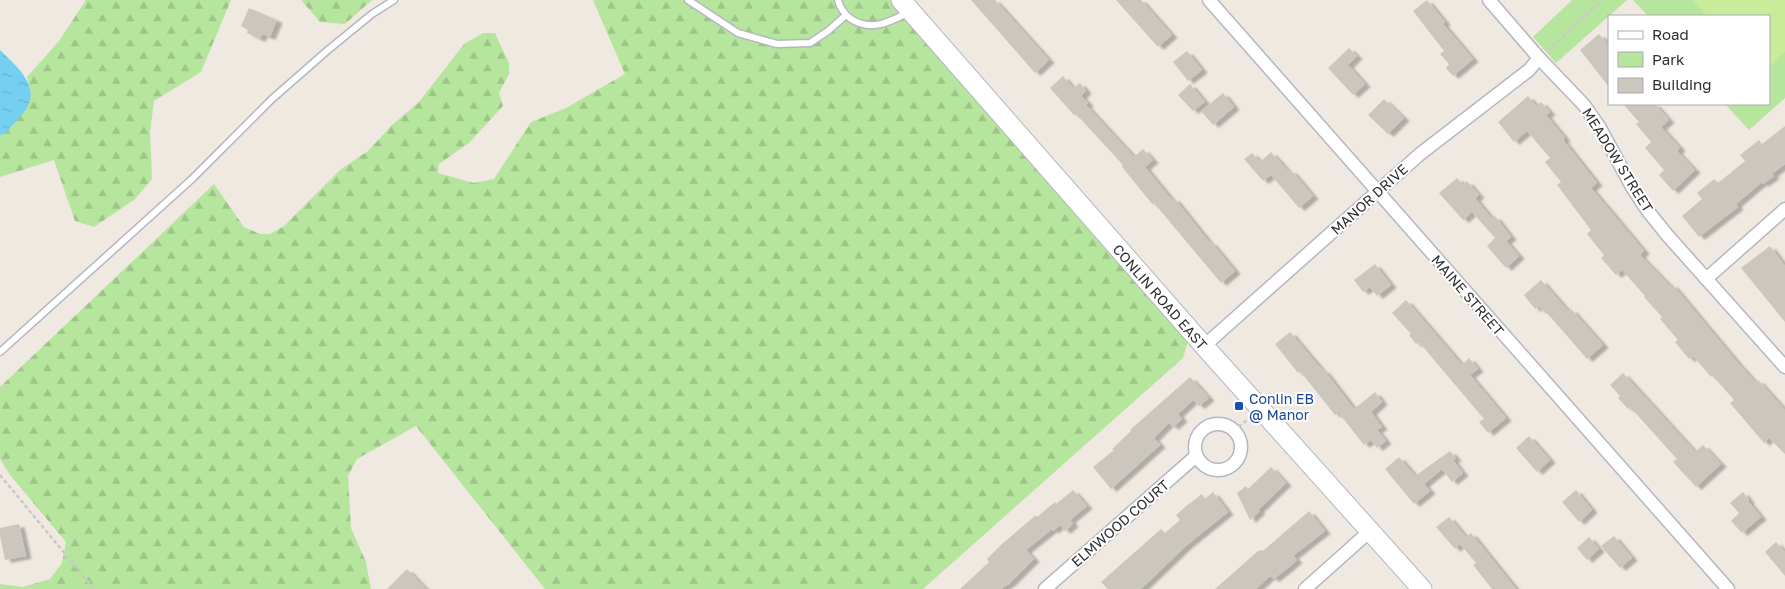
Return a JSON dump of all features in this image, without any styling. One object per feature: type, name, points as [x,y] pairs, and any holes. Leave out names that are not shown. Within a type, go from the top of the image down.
[{"type":"street","name":"MAINE STREET","points":[[1209,0],[1728,589]]},
{"type":"street","name":"MEADOW STREET","points":[[1488,0],[1584,105],[1600,128],[1632,187],[1648,210],[1706,279],[1785,366]]},
{"type":"street","name":"CONLIN ROAD EAST","points":[[906,6],[1204,346],[1422,589]]},
{"type":"street","name":"MANOR DRIVE","points":[[1204,346],[1420,154],[1529,70],[1539,58]]},
{"type":"street","points":[[1706,279],[1785,209]]},
{"type":"street","points":[[1218,424],[1232,428],[1240,440],[1241,447],[1240,454],[1232,466],[1226,470],[1211,470],[1205,467],[1196,456],[1194,449],[1195,441],[1203,428],[1218,424]]},
{"type":"street","name":"ELMWOOD COURT","points":[[1044,589],[1196,456]]},
{"type":"street","points":[[1305,589],[1370,531]]},
{"type":"lane","points":[[0,352],[192,179],[272,99],[372,14],[394,0]]},
{"type":"lane","points":[[688,0],[738,34],[777,44],[810,43],[828,31],[846,15]]},
{"type":"lane","points":[[838,0],[839,6],[846,15],[857,23],[878,25],[890,22],[906,6]]},
{"type":"path","points":[[1539,58],[1602,0]]},
{"type":"path","points":[[1232,428],[1245,422],[1260,408]]},
{"type":"path","points":[[0,475],[94,589]]},
{"type":"green space","points":[[86,0],[231,0],[201,72],[154,101],[150,132],[152,179],[135,199],[94,227],[75,221],[54,160],[0,177],[0,135],[4,134],[31,93],[27,77],[59,41]]},
{"type":"green space","points":[[301,0],[372,0],[345,24],[320,22]]},
{"type":"green space","points":[[593,0],[898,0],[1191,332],[1183,358],[923,589],[545,589],[416,426],[357,459],[348,476],[351,528],[366,562],[371,589],[0,589],[0,584],[23,587],[50,579],[62,563],[66,542],[10,475],[0,459],[0,387],[214,184],[244,227],[260,234],[270,234],[284,226],[341,169],[368,151],[391,126],[419,102],[464,44],[483,33],[495,33],[509,63],[509,74],[499,93],[503,106],[469,143],[439,164],[438,173],[474,183],[494,179],[531,122],[566,108],[625,74]]},
{"type":"green space","points":[[1572,0],[1627,0],[1556,63],[1533,37]]},
{"type":"green space","points":[[1633,0],[1785,0],[1785,98],[1749,130],[1726,105],[1770,105],[1770,15],[1647,15]]},
{"type":"green space","points":[[1693,0],[1785,0],[1785,52],[1770,65],[1770,15],[1706,15]]},
{"type":"water","points":[[0,50],[25,77],[31,93],[30,102],[25,111],[4,134],[0,135]]},
{"type":"building","points":[[971,0],[995,0],[1049,60],[1035,73]]},
{"type":"building","points":[[1116,0],[1141,0],[1172,35],[1158,47]]},
{"type":"building","points":[[1427,0],[1445,22],[1443,24],[1473,59],[1453,76],[1446,68],[1449,64],[1440,54],[1444,51],[1413,11]]},
{"type":"building","points":[[249,8],[277,20],[270,37],[262,34],[260,39],[247,33],[248,30],[241,26]]},
{"type":"building","points":[[1599,34],[1608,45],[1608,86],[1580,50]]},
{"type":"building","points":[[1349,48],[1357,56],[1348,65],[1365,84],[1353,95],[1328,68]]},
{"type":"building","points":[[1187,51],[1202,70],[1188,81],[1173,62]]},
{"type":"building","points":[[1063,76],[1073,88],[1080,83],[1086,91],[1081,96],[1088,103],[1086,105],[1134,157],[1143,149],[1153,160],[1145,167],[1172,200],[1174,198],[1235,271],[1221,283],[1154,203],[1153,205],[1122,167],[1123,165],[1050,88]]},
{"type":"building","points":[[1190,84],[1205,102],[1193,111],[1178,95]]},
{"type":"building","points":[[1223,93],[1234,107],[1213,125],[1201,111]]},
{"type":"building","points":[[1528,96],[1536,106],[1541,102],[1550,112],[1546,115],[1597,183],[1591,188],[1644,251],[1640,255],[1670,286],[1672,284],[1737,362],[1755,382],[1758,380],[1785,410],[1785,454],[1769,438],[1764,443],[1730,403],[1734,400],[1712,375],[1711,377],[1693,356],[1689,359],[1675,342],[1678,340],[1660,319],[1662,317],[1645,296],[1622,270],[1616,275],[1601,258],[1604,255],[1587,234],[1591,230],[1557,185],[1561,182],[1545,162],[1550,158],[1527,131],[1514,142],[1498,122]]},
{"type":"building","points":[[1384,99],[1404,118],[1388,134],[1368,115]]},
{"type":"building","points":[[1624,105],[1656,105],[1669,120],[1661,127],[1680,148],[1677,151],[1695,170],[1673,191],[1659,175],[1664,170],[1645,148],[1651,142],[1636,124],[1639,122]]},
{"type":"building","points":[[1785,126],[1785,164],[1772,174],[1774,176],[1763,184],[1762,182],[1736,204],[1738,207],[1699,237],[1682,216],[1702,199],[1697,193],[1714,179],[1718,183],[1745,161],[1740,155],[1759,140],[1762,144]]},
{"type":"building","points":[[1271,152],[1289,172],[1291,170],[1313,196],[1299,208],[1271,175],[1263,181],[1244,159],[1252,153],[1260,162]]},
{"type":"building","points":[[1457,178],[1463,185],[1467,181],[1479,195],[1475,198],[1492,219],[1495,216],[1511,237],[1506,241],[1519,256],[1506,268],[1487,246],[1495,238],[1472,212],[1463,220],[1439,193]]},
{"type":"building","points":[[1770,246],[1785,266],[1785,322],[1741,268]]},
{"type":"building","points":[[1375,264],[1391,285],[1377,296],[1370,287],[1363,292],[1354,280]]},
{"type":"building","points":[[1541,280],[1569,312],[1571,309],[1603,345],[1587,359],[1547,313],[1539,306],[1535,309],[1524,295]]},
{"type":"building","points":[[1406,300],[1462,365],[1469,358],[1478,369],[1470,375],[1506,418],[1488,433],[1479,422],[1484,419],[1419,342],[1416,344],[1409,335],[1411,334],[1392,313]]},
{"type":"building","points":[[1290,332],[1324,370],[1354,409],[1375,392],[1382,402],[1371,412],[1382,427],[1377,430],[1386,441],[1377,448],[1371,440],[1364,445],[1338,412],[1335,415],[1300,371],[1298,373],[1275,344]]},
{"type":"building","points":[[1623,373],[1695,452],[1703,445],[1721,464],[1696,487],[1673,462],[1677,459],[1630,407],[1628,409],[1618,398],[1620,396],[1610,385]]},
{"type":"building","points":[[1190,377],[1209,398],[1199,406],[1193,400],[1178,414],[1182,419],[1173,427],[1169,423],[1154,438],[1160,445],[1111,489],[1093,467],[1114,450],[1112,449],[1130,430]]},
{"type":"building","points":[[1529,436],[1550,460],[1537,472],[1516,448]]},
{"type":"building","points":[[1450,451],[1456,458],[1453,460],[1463,473],[1452,482],[1442,469],[1424,484],[1430,491],[1414,504],[1385,469],[1399,457],[1415,476]]},
{"type":"building","points":[[1271,467],[1286,483],[1250,520],[1237,493],[1246,486],[1248,489]]},
{"type":"building","points":[[1073,490],[1087,506],[1070,520],[1073,524],[1065,531],[1060,525],[1053,531],[1052,529],[1026,550],[1034,559],[1010,583],[1001,589],[960,589],[989,562],[987,559],[1002,544],[1036,515],[1037,517]]},
{"type":"building","points":[[1576,490],[1592,510],[1579,522],[1562,502]]},
{"type":"building","points":[[1213,492],[1228,512],[1187,545],[1141,589],[1108,589],[1101,582],[1161,529],[1165,533],[1180,520],[1176,515],[1185,507],[1202,494],[1205,499]]},
{"type":"building","points":[[1743,492],[1761,517],[1742,533],[1731,521],[1739,513],[1730,503]]},
{"type":"building","points":[[1309,511],[1325,531],[1293,556],[1297,560],[1288,568],[1274,579],[1270,576],[1256,589],[1215,589],[1258,551],[1264,550]]},
{"type":"building","points":[[1449,517],[1466,537],[1471,533],[1516,589],[1492,589],[1473,565],[1476,563],[1460,544],[1455,549],[1436,527]]},
{"type":"building","points":[[19,524],[26,556],[5,560],[0,528]]},
{"type":"building","points":[[1614,536],[1632,558],[1620,568],[1601,546]]},
{"type":"building","points":[[1589,537],[1599,549],[1587,560],[1577,548]]},
{"type":"building","points":[[1776,542],[1785,552],[1785,576],[1765,552]]},
{"type":"building","points":[[407,569],[426,589],[387,589]]},
{"type":"place","name":"Conlin EB @ Manor","points":[[1239,406]]}]
